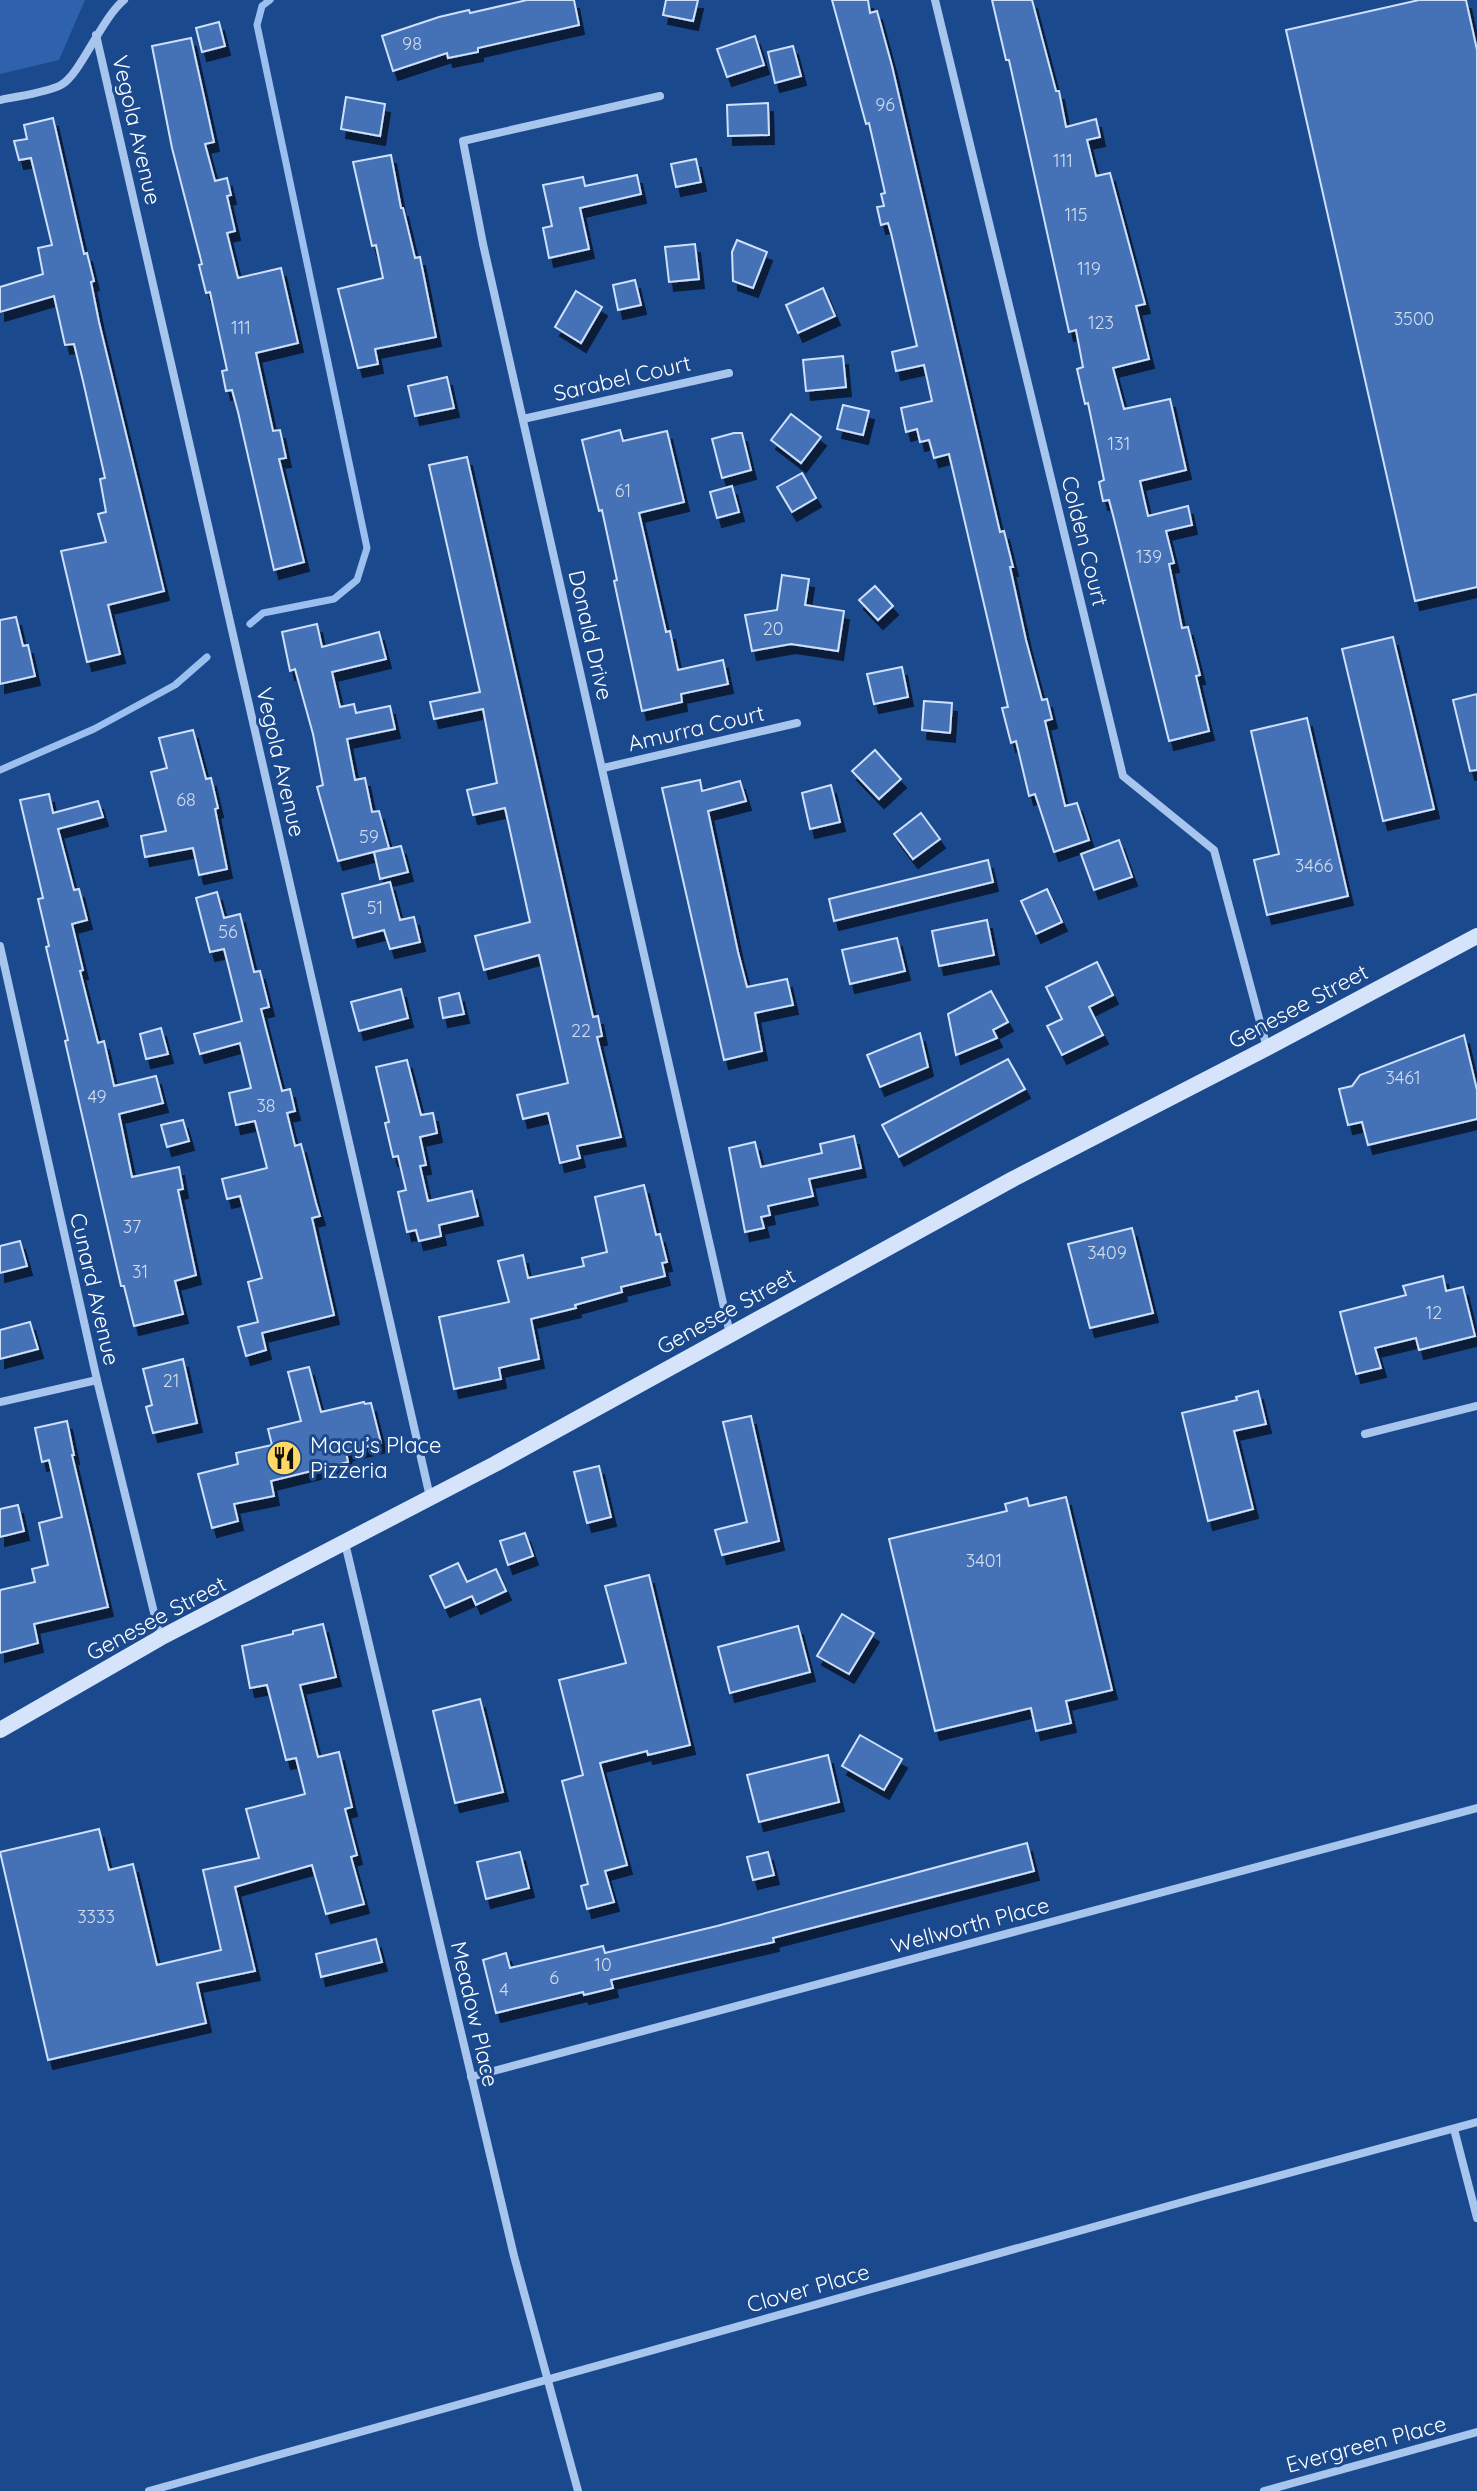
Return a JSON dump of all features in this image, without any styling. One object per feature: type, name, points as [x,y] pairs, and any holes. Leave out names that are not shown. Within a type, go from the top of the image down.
[{"type":"main road","name":"Genesee Street","points":[[0,1730],[160,1638],[430,1498],[1013,1179],[1477,936]]},
{"type":"street","points":[[0,100],[63,84],[89,50],[111,10],[124,0]]},
{"type":"street","name":"Colden Court","points":[[935,0],[1123,776],[1214,850],[1267,1048]]},
{"type":"street","name":"Vegola Avenue","points":[[96,35],[430,1498]]},
{"type":"street","name":"Donald Drive","points":[[660,96],[463,141],[483,244],[730,1334]]},
{"type":"street","name":"Sarabel Court","points":[[523,419],[729,373]]},
{"type":"street","name":"Amurra Court","points":[[603,768],[797,723]]},
{"type":"street","name":"Cunard Avenue","points":[[0,946],[97,1380],[160,1638]]},
{"type":"street","points":[[0,1402],[97,1380]]},
{"type":"street","points":[[1365,1434],[1477,1406]]},
{"type":"street","name":"Meadow Place","points":[[345,1543],[514,2256],[578,2491]]},
{"type":"street","name":"Wellworth Place","points":[[471,2077],[1477,1808]]},
{"type":"street","name":"Clover Place","points":[[149,2491],[1477,2122]]},
{"type":"street","points":[[1454,2129],[1477,2218]]},
{"type":"street","name":"Evergreen Place","points":[[1264,2491],[1477,2432]]},
{"type":"shaded area","points":[[0,0],[85,0],[59,60],[0,74]]},
{"type":"building","points":[[527,0],[574,0],[579,25],[478,48],[478,52],[448,58],[447,53],[393,71],[382,36],[439,17]]},
{"type":"building","points":[[666,0],[698,0],[693,21],[663,15]]},
{"type":"building","points":[[832,0],[868,0],[870,13],[877,11],[892,66],[1000,532],[1004,531],[1013,567],[1010,567],[1026,640],[1042,700],[1047,699],[1052,719],[1045,721],[1065,806],[1077,803],[1089,840],[1054,852],[1035,794],[1029,796],[1016,741],[1011,743],[1002,708],[1008,707],[949,454],[934,458],[929,440],[920,442],[917,429],[906,432],[901,408],[932,401],[924,365],[896,371],[892,352],[917,346],[891,233],[888,223],[881,225],[877,207],[884,206],[881,194],[885,193],[869,123],[866,124]]},
{"type":"building","points":[[992,0],[1032,0],[1056,91],[1059,91],[1066,127],[1096,119],[1100,137],[1087,140],[1096,176],[1110,173],[1145,304],[1136,306],[1149,359],[1113,368],[1124,409],[1170,399],[1186,470],[1140,481],[1148,516],[1188,506],[1192,525],[1166,531],[1174,563],[1169,564],[1182,628],[1188,627],[1200,675],[1196,676],[1209,731],[1169,741],[1109,500],[1103,501],[1099,482],[1104,480],[1088,403],[1085,404],[1077,369],[1083,367],[1076,330],[1069,332],[1009,60],[1006,60]]},
{"type":"building","points":[[1419,0],[1466,0],[1477,50],[1477,587],[1415,601],[1286,30]]},
{"type":"building","points":[[219,22],[225,46],[202,52],[196,28]]},
{"type":"building","points":[[755,36],[764,65],[727,77],[717,49]]},
{"type":"building","points":[[191,38],[214,142],[205,144],[215,181],[227,178],[231,195],[227,196],[235,231],[227,233],[238,278],[281,268],[298,343],[256,353],[273,431],[280,430],[286,458],[279,459],[304,562],[274,570],[238,412],[232,390],[226,391],[222,371],[227,370],[210,292],[206,293],[199,265],[202,264],[172,148],[152,46]]},
{"type":"building","points":[[793,46],[801,76],[775,83],[768,52]]},
{"type":"building","points":[[346,97],[385,104],[380,136],[341,129]]},
{"type":"building","points":[[768,103],[769,135],[728,136],[727,105]]},
{"type":"building","points":[[53,118],[84,254],[87,253],[94,281],[91,282],[99,322],[164,591],[108,605],[120,654],[87,662],[61,551],[106,542],[98,514],[106,512],[100,479],[105,478],[74,344],[65,345],[54,296],[0,312],[0,287],[43,274],[38,248],[52,245],[31,158],[19,160],[14,141],[27,139],[24,125]]},
{"type":"building","points":[[391,155],[415,258],[420,257],[436,337],[375,349],[378,364],[358,368],[338,289],[383,278],[376,245],[372,246],[353,162]]},
{"type":"building","points":[[696,159],[701,182],[676,187],[671,164]]},
{"type":"building","points":[[637,175],[641,194],[580,208],[589,249],[549,258],[543,228],[552,226],[543,185],[583,177],[585,186]]},
{"type":"building","points":[[737,240],[767,252],[753,288],[733,281],[732,252]]},
{"type":"building","points":[[695,244],[699,279],[669,282],[665,247]]},
{"type":"building","points":[[635,280],[641,305],[618,310],[613,285]]},
{"type":"building","points":[[823,288],[835,316],[798,333],[786,305]]},
{"type":"building","points":[[576,291],[602,307],[581,343],[555,327]]},
{"type":"building","points":[[843,356],[846,387],[806,391],[803,360]]},
{"type":"building","points":[[447,377],[454,408],[415,416],[408,386]]},
{"type":"building","points":[[843,405],[869,411],[863,435],[837,429]]},
{"type":"building","points":[[791,414],[821,437],[801,463],[771,440]]},
{"type":"building","points":[[620,430],[623,441],[667,431],[684,502],[639,513],[666,632],[670,631],[678,670],[723,660],[728,684],[681,694],[682,702],[642,711],[602,510],[599,511],[582,440]]},
{"type":"building","points":[[742,433],[751,470],[722,478],[712,439]]},
{"type":"building","points":[[467,457],[593,1017],[598,1016],[602,1036],[597,1037],[621,1137],[577,1146],[580,1158],[560,1163],[548,1113],[523,1119],[517,1095],[568,1083],[539,955],[484,970],[475,936],[530,922],[505,808],[473,815],[467,790],[497,783],[483,709],[434,719],[430,702],[480,692],[429,465]]},
{"type":"building","points":[[802,473],[816,498],[792,512],[777,487]]},
{"type":"building","points":[[732,486],[739,512],[717,518],[710,492]]},
{"type":"building","points":[[782,575],[809,579],[805,605],[844,611],[838,651],[791,644],[752,651],[745,615],[777,610]]},
{"type":"building","points":[[875,586],[893,606],[878,620],[859,600]]},
{"type":"building","points":[[16,617],[23,646],[28,645],[35,676],[0,684],[0,620]]},
{"type":"building","points":[[317,624],[322,647],[379,632],[386,659],[332,672],[340,707],[354,704],[356,713],[390,706],[395,729],[347,739],[355,780],[365,778],[372,812],[379,811],[389,848],[338,861],[317,787],[323,785],[313,734],[295,669],[290,671],[282,632]]},
{"type":"building","points":[[1393,637],[1434,809],[1383,821],[1342,649]]},
{"type":"building","points":[[902,667],[908,697],[874,704],[867,674]]},
{"type":"building","points":[[1477,694],[1477,770],[1470,771],[1453,700]]},
{"type":"building","points":[[924,701],[952,703],[950,733],[922,730]]},
{"type":"building","points":[[1307,718],[1348,896],[1267,915],[1254,860],[1279,854],[1251,731]]},
{"type":"building","points":[[193,730],[206,779],[211,778],[227,869],[199,875],[193,848],[145,857],[141,836],[166,831],[151,772],[167,768],[159,738]]},
{"type":"building","points":[[875,750],[901,779],[879,799],[852,771]]},
{"type":"building","points":[[700,780],[702,791],[740,781],[746,801],[708,811],[738,952],[747,987],[787,979],[793,1005],[755,1013],[762,1051],[724,1060],[662,788]]},
{"type":"building","points":[[831,785],[840,822],[810,829],[802,793]]},
{"type":"building","points":[[49,794],[53,813],[98,801],[103,817],[58,829],[74,890],[79,889],[87,920],[72,924],[98,1043],[104,1041],[114,1086],[156,1076],[163,1103],[119,1114],[132,1177],[179,1167],[183,1189],[178,1190],[196,1275],[175,1281],[183,1314],[134,1326],[124,1286],[121,1286],[65,1041],[68,1040],[38,899],[43,898],[20,800]]},
{"type":"building","points":[[921,813],[940,839],[913,859],[894,834]]},
{"type":"building","points":[[1119,840],[1132,877],[1094,890],[1081,854]]},
{"type":"building","points":[[401,846],[408,872],[380,879],[374,852]]},
{"type":"building","points":[[988,860],[993,882],[834,921],[829,899]]},
{"type":"building","points":[[390,882],[400,920],[414,917],[420,942],[390,949],[384,930],[353,938],[342,894]]},
{"type":"building","points":[[1047,889],[1062,922],[1036,934],[1021,901]]},
{"type":"building","points":[[217,892],[224,918],[240,914],[254,972],[260,971],[269,1007],[261,1009],[282,1091],[290,1089],[295,1111],[287,1113],[295,1146],[301,1144],[320,1216],[312,1218],[334,1315],[262,1333],[266,1350],[246,1356],[238,1327],[258,1322],[248,1282],[262,1278],[240,1196],[227,1199],[222,1179],[267,1168],[255,1121],[236,1125],[229,1093],[251,1088],[240,1043],[200,1054],[194,1034],[242,1021],[224,949],[210,952],[196,898]]},
{"type":"building","points":[[987,920],[994,955],[939,966],[932,931]]},
{"type":"building","points":[[897,938],[905,971],[850,984],[842,950]]},
{"type":"building","points":[[1097,962],[1113,995],[1089,1007],[1103,1035],[1062,1055],[1047,1026],[1062,1019],[1046,987]]},
{"type":"building","points":[[401,989],[408,1018],[359,1031],[351,1002]]},
{"type":"building","points":[[991,991],[1008,1022],[993,1030],[997,1038],[956,1055],[948,1014]]},
{"type":"building","points":[[459,993],[464,1014],[443,1018],[439,998]]},
{"type":"building","points":[[161,1028],[168,1054],[146,1059],[140,1034]]},
{"type":"building","points":[[920,1033],[928,1067],[880,1087],[867,1055]]},
{"type":"building","points":[[1464,1035],[1477,1090],[1477,1119],[1368,1145],[1362,1122],[1348,1125],[1339,1089],[1352,1086],[1360,1075]]},
{"type":"building","points":[[1008,1059],[1025,1089],[899,1157],[882,1125]]},
{"type":"building","points":[[407,1060],[421,1115],[433,1113],[437,1133],[420,1137],[426,1165],[420,1166],[428,1201],[472,1191],[478,1216],[439,1225],[441,1236],[419,1241],[416,1230],[407,1232],[398,1192],[406,1190],[398,1156],[393,1157],[385,1123],[389,1122],[376,1067]]},
{"type":"building","points":[[183,1120],[189,1141],[167,1147],[161,1125]]},
{"type":"building","points":[[854,1136],[861,1168],[809,1179],[813,1196],[768,1206],[770,1215],[761,1217],[764,1228],[745,1232],[729,1148],[755,1142],[761,1167],[822,1153],[820,1144]]},
{"type":"building","points":[[644,1185],[656,1235],[660,1234],[667,1262],[662,1263],[665,1276],[621,1287],[622,1292],[575,1305],[576,1308],[531,1319],[539,1359],[499,1368],[501,1379],[454,1389],[439,1317],[509,1302],[498,1261],[523,1255],[528,1278],[584,1266],[582,1258],[607,1252],[595,1197]]},
{"type":"building","points":[[1132,1228],[1153,1313],[1090,1328],[1068,1244]]},
{"type":"building","points":[[20,1241],[27,1266],[0,1273],[0,1246]]},
{"type":"building","points":[[1443,1276],[1446,1291],[1463,1287],[1475,1336],[1419,1350],[1416,1338],[1375,1348],[1381,1368],[1356,1374],[1340,1312],[1406,1295],[1403,1286]]},
{"type":"building","points":[[30,1322],[38,1349],[0,1359],[0,1330]]},
{"type":"building","points":[[183,1359],[197,1423],[153,1433],[146,1407],[152,1405],[143,1369]]},
{"type":"building","points":[[309,1367],[321,1412],[371,1403],[381,1443],[346,1452],[348,1462],[271,1481],[274,1496],[234,1504],[238,1521],[212,1528],[198,1474],[238,1464],[236,1453],[272,1445],[268,1429],[301,1421],[288,1372]]},
{"type":"building","points":[[1258,1391],[1266,1424],[1234,1431],[1253,1509],[1208,1521],[1182,1413],[1237,1400],[1236,1397]]},
{"type":"building","points":[[751,1416],[779,1541],[722,1555],[715,1530],[747,1522],[723,1422]]},
{"type":"building","points":[[67,1421],[72,1455],[108,1607],[34,1624],[38,1643],[0,1653],[0,1590],[35,1582],[32,1569],[48,1565],[39,1523],[62,1517],[49,1460],[42,1462],[35,1428]]},
{"type":"building","points":[[599,1466],[611,1517],[587,1523],[574,1472]]},
{"type":"building","points":[[1066,1497],[1112,1690],[1066,1701],[1071,1723],[1036,1731],[1031,1708],[935,1731],[889,1539],[1007,1511],[1005,1504],[1027,1498],[1029,1506]]},
{"type":"building","points":[[18,1505],[24,1531],[0,1537],[0,1509]]},
{"type":"building","points":[[525,1533],[533,1556],[508,1565],[500,1541]]},
{"type":"building","points":[[458,1563],[467,1582],[496,1569],[506,1591],[476,1605],[472,1596],[445,1608],[430,1576]]},
{"type":"building","points":[[649,1575],[690,1745],[648,1755],[647,1751],[600,1763],[627,1865],[605,1871],[614,1902],[587,1909],[581,1886],[588,1884],[562,1781],[583,1775],[559,1680],[626,1663],[605,1586]]},
{"type":"building","points":[[842,1614],[874,1633],[849,1674],[817,1656]]},
{"type":"building","points":[[323,1624],[336,1677],[300,1685],[318,1757],[339,1752],[352,1807],[345,1809],[357,1855],[351,1857],[364,1904],[326,1914],[312,1865],[235,1887],[255,1971],[197,1983],[206,2023],[48,2060],[0,1852],[99,1829],[109,1870],[133,1864],[157,1965],[221,1950],[203,1870],[259,1858],[246,1809],[305,1794],[296,1758],[286,1760],[267,1685],[250,1688],[242,1646]]},
{"type":"building","points":[[798,1626],[810,1672],[730,1693],[718,1647]]},
{"type":"building","points":[[480,1699],[503,1792],[455,1803],[433,1711]]},
{"type":"building","points":[[860,1735],[902,1759],[884,1790],[842,1766]]},
{"type":"building","points":[[828,1755],[839,1802],[759,1822],[747,1775]]},
{"type":"building","points":[[1027,1843],[1034,1871],[773,1938],[774,1942],[611,1980],[613,1988],[496,2013],[483,1960],[506,1953],[510,1968],[603,1946],[605,1953]]},
{"type":"building","points":[[520,1852],[529,1888],[486,1899],[477,1862]]},
{"type":"building","points":[[768,1852],[774,1875],[753,1880],[747,1857]]},
{"type":"building","points":[[376,1939],[382,1962],[321,1977],[316,1954]]},
{"type":"waterway","points":[[250,624],[263,613],[334,599],[357,580],[367,548],[257,25],[262,6],[270,0]]},
{"type":"waterway","points":[[0,770],[94,729],[175,685],[207,657]]},
{"type":"place","name":"Macy’s Place Pizzeria","points":[[284,1458]]}]
